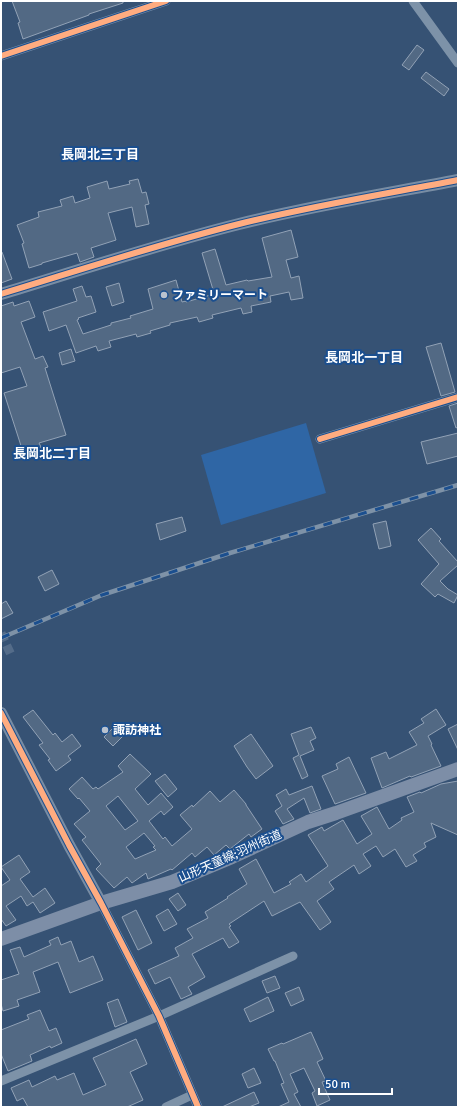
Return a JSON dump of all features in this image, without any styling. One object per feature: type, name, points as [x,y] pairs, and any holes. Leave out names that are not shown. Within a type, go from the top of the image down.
[{"type":"main road","name":"山形天童線;羽州街道","points":[[1,939],[101,903],[172,882],[232,857],[308,822],[458,769]]},
{"type":"street","points":[[1,56],[166,1]]},
{"type":"street","points":[[413,1],[458,63]]},
{"type":"street","points":[[1,294],[168,243],[239,224],[299,210],[458,180]]},
{"type":"street","points":[[320,440],[458,397]]},
{"type":"street","points":[[1,713],[159,1016],[198,1107]]},
{"type":"street","points":[[1,1081],[159,1016],[293,956]]},
{"type":"street","points":[[166,1107],[192,1095]]},
{"type":"shaded area","points":[[306,423],[326,493],[221,525],[201,455]]},
{"type":"building","points":[[12,1],[123,1],[123,3],[23,39],[18,23],[20,22]]},
{"type":"building","points":[[417,45],[424,50],[409,70],[402,65]]},
{"type":"building","points":[[426,72],[449,89],[444,96],[421,78]]},
{"type":"building","points":[[138,179],[142,193],[146,192],[149,204],[145,205],[149,224],[136,227],[132,207],[108,213],[116,240],[91,248],[94,257],[80,262],[77,253],[29,268],[22,244],[24,243],[17,225],[39,217],[38,212],[62,206],[60,200],[73,196],[75,203],[90,198],[87,187],[107,181],[109,189],[130,184],[129,181]]},
{"type":"building","points":[[291,230],[298,257],[286,260],[291,278],[299,276],[303,298],[291,300],[289,292],[270,296],[271,302],[251,306],[252,312],[243,314],[241,308],[212,315],[213,318],[199,322],[197,317],[170,323],[170,325],[150,331],[151,333],[137,337],[136,334],[109,341],[111,347],[98,351],[96,346],[76,353],[66,325],[49,331],[43,312],[77,301],[73,289],[82,286],[86,297],[91,296],[96,312],[78,318],[79,319],[77,320],[83,334],[153,309],[148,289],[176,280],[182,302],[214,294],[202,253],[215,249],[226,285],[247,280],[272,277],[262,238]]},
{"type":"building","points":[[1,252],[12,279],[1,283]]},
{"type":"building","points":[[119,283],[124,302],[112,306],[106,287]]},
{"type":"building","points":[[29,301],[35,317],[21,322],[35,359],[43,356],[48,367],[45,368],[66,435],[39,443],[41,447],[23,452],[4,393],[27,386],[20,367],[1,373],[1,306],[13,302],[14,306]]},
{"type":"building","points":[[441,343],[455,392],[441,396],[426,347]]},
{"type":"building","points":[[71,349],[75,361],[62,365],[59,353]]},
{"type":"building","points":[[458,403],[458,427],[456,428],[449,406]]},
{"type":"building","points":[[458,433],[458,456],[427,464],[421,442]]},
{"type":"building","points":[[182,517],[186,531],[160,540],[156,524]]},
{"type":"building","points":[[386,521],[391,546],[379,549],[373,524]]},
{"type":"building","points":[[431,528],[441,539],[439,541],[458,562],[458,565],[440,581],[448,589],[458,595],[454,603],[438,594],[435,597],[421,584],[439,564],[418,540]]},
{"type":"building","points":[[52,570],[59,584],[45,591],[38,577]]},
{"type":"building","points":[[6,601],[13,613],[1,619],[1,604]]},
{"type":"building","points":[[436,709],[446,725],[428,736],[441,766],[411,777],[410,776],[382,788],[371,758],[386,752],[389,759],[417,745],[409,732],[424,723],[421,719]]},
{"type":"building","points":[[33,710],[53,735],[55,733],[62,742],[72,734],[81,746],[68,756],[71,760],[56,771],[48,760],[50,759],[39,745],[43,743],[23,717]]},
{"type":"building","points":[[119,722],[128,731],[113,746],[104,737]]},
{"type":"building","points":[[458,724],[458,750],[448,729]]},
{"type":"building","points":[[311,727],[316,738],[310,741],[314,750],[300,756],[308,776],[302,779],[293,758],[299,755],[291,734]]},
{"type":"building","points":[[251,734],[273,766],[256,779],[234,746]]},
{"type":"building","points":[[130,754],[151,774],[135,789],[148,805],[161,793],[173,807],[164,815],[161,811],[149,821],[163,839],[165,837],[172,846],[192,829],[180,815],[192,805],[193,807],[210,791],[220,802],[234,790],[246,804],[262,829],[251,837],[249,834],[230,849],[226,845],[214,855],[207,847],[195,857],[192,853],[172,870],[171,869],[148,879],[146,873],[132,883],[127,877],[114,888],[96,869],[101,864],[82,840],[86,837],[74,824],[90,811],[69,789],[82,777],[93,789],[96,787],[98,789],[123,772],[118,766]],"holes":[[[118,796],[138,821],[125,830],[106,806]],[[144,833],[155,846],[153,847],[156,850],[135,859],[126,847]]]},
{"type":"building","points":[[349,757],[366,793],[335,804],[322,776],[338,769],[336,764]]},
{"type":"building","points":[[165,774],[177,789],[168,797],[155,781]]},
{"type":"building","points":[[458,781],[458,835],[431,823],[436,837],[424,843],[426,847],[413,855],[417,861],[406,867],[395,849],[383,857],[376,846],[363,854],[371,866],[359,874],[354,865],[329,882],[334,889],[317,901],[331,922],[320,930],[300,902],[272,916],[264,901],[229,924],[231,926],[229,927],[239,942],[229,948],[223,938],[192,954],[205,977],[188,987],[192,994],[181,999],[170,977],[155,984],[148,970],[179,956],[175,948],[193,938],[187,929],[208,918],[205,912],[247,884],[239,869],[256,859],[274,893],[291,884],[289,882],[301,874],[306,882],[328,866],[308,835],[322,827],[324,831],[343,820],[357,844],[372,834],[361,816],[377,807],[389,829],[402,820],[401,818],[414,812],[407,797],[420,792],[421,793],[441,784]]},
{"type":"building","points":[[312,786],[321,809],[310,813],[304,798],[287,809],[294,819],[283,824],[275,811],[282,806],[276,795],[286,789],[289,795]]},
{"type":"building","points":[[19,855],[30,872],[20,879],[33,897],[45,888],[55,903],[40,913],[33,902],[27,906],[21,896],[6,906],[16,920],[6,926],[1,919],[1,886],[10,880],[1,867]]},
{"type":"building","points":[[178,893],[186,905],[178,911],[169,899]]},
{"type":"building","points":[[168,909],[177,924],[164,931],[156,916]]},
{"type":"building","points":[[136,910],[152,943],[138,950],[122,917]]},
{"type":"building","points":[[58,937],[61,945],[71,941],[79,962],[93,956],[103,980],[70,993],[58,962],[33,972],[40,992],[17,1000],[19,1006],[3,1011],[1,1004],[1,980],[19,974],[10,950],[20,947],[24,957],[51,945],[49,941]]},
{"type":"building","points":[[275,976],[280,988],[267,993],[262,981]]},
{"type":"building","points":[[299,987],[304,1000],[291,1006],[285,993]]},
{"type":"building","points":[[268,997],[274,1011],[250,1022],[244,1009]]},
{"type":"building","points":[[118,999],[127,1022],[115,1027],[107,1003]]},
{"type":"building","points":[[40,1010],[49,1031],[56,1028],[62,1043],[51,1048],[50,1046],[30,1055],[32,1061],[8,1071],[1,1054],[1,1030],[29,1019],[27,1015]]},
{"type":"building","points":[[311,1032],[323,1059],[317,1062],[326,1081],[322,1082],[330,1100],[317,1106],[312,1093],[315,1091],[304,1068],[290,1074],[298,1092],[294,1094],[301,1107],[278,1107],[289,1102],[281,1084],[284,1083],[275,1061],[268,1049]]},
{"type":"building","points":[[136,1039],[147,1064],[130,1072],[143,1100],[127,1107],[28,1107],[23,1098],[17,1101],[11,1088],[29,1080],[32,1087],[55,1076],[57,1080],[74,1073],[83,1095],[106,1085],[93,1058]]},
{"type":"building","points":[[254,1068],[261,1083],[248,1088],[242,1074]]},
{"type":"building","points":[[254,1092],[259,1103],[249,1107],[222,1107]]},
{"type":"tunnel","points":[[1,633],[12,657]]},
{"type":"railway","points":[[1,638],[102,595],[230,553],[458,485]]},
{"type":"cycle path","points":[[1,56],[166,1]]},
{"type":"cycle path","points":[[1,294],[149,249],[239,224],[321,206],[458,180]]},
{"type":"cycle path","points":[[320,439],[458,397]]},
{"type":"cycle path","points":[[1,713],[159,1016],[198,1107]]},
{"type":"place","name":"ファミリーマート","points":[[164,295]]},
{"type":"place","name":"諏訪神社","points":[[105,730]]},
{"type":"district","name":"長岡北三丁目","points":[[100,154]]},
{"type":"district","name":"長岡北一丁目","points":[[364,357]]},
{"type":"district","name":"長岡北二丁目","points":[[52,453]]}]
